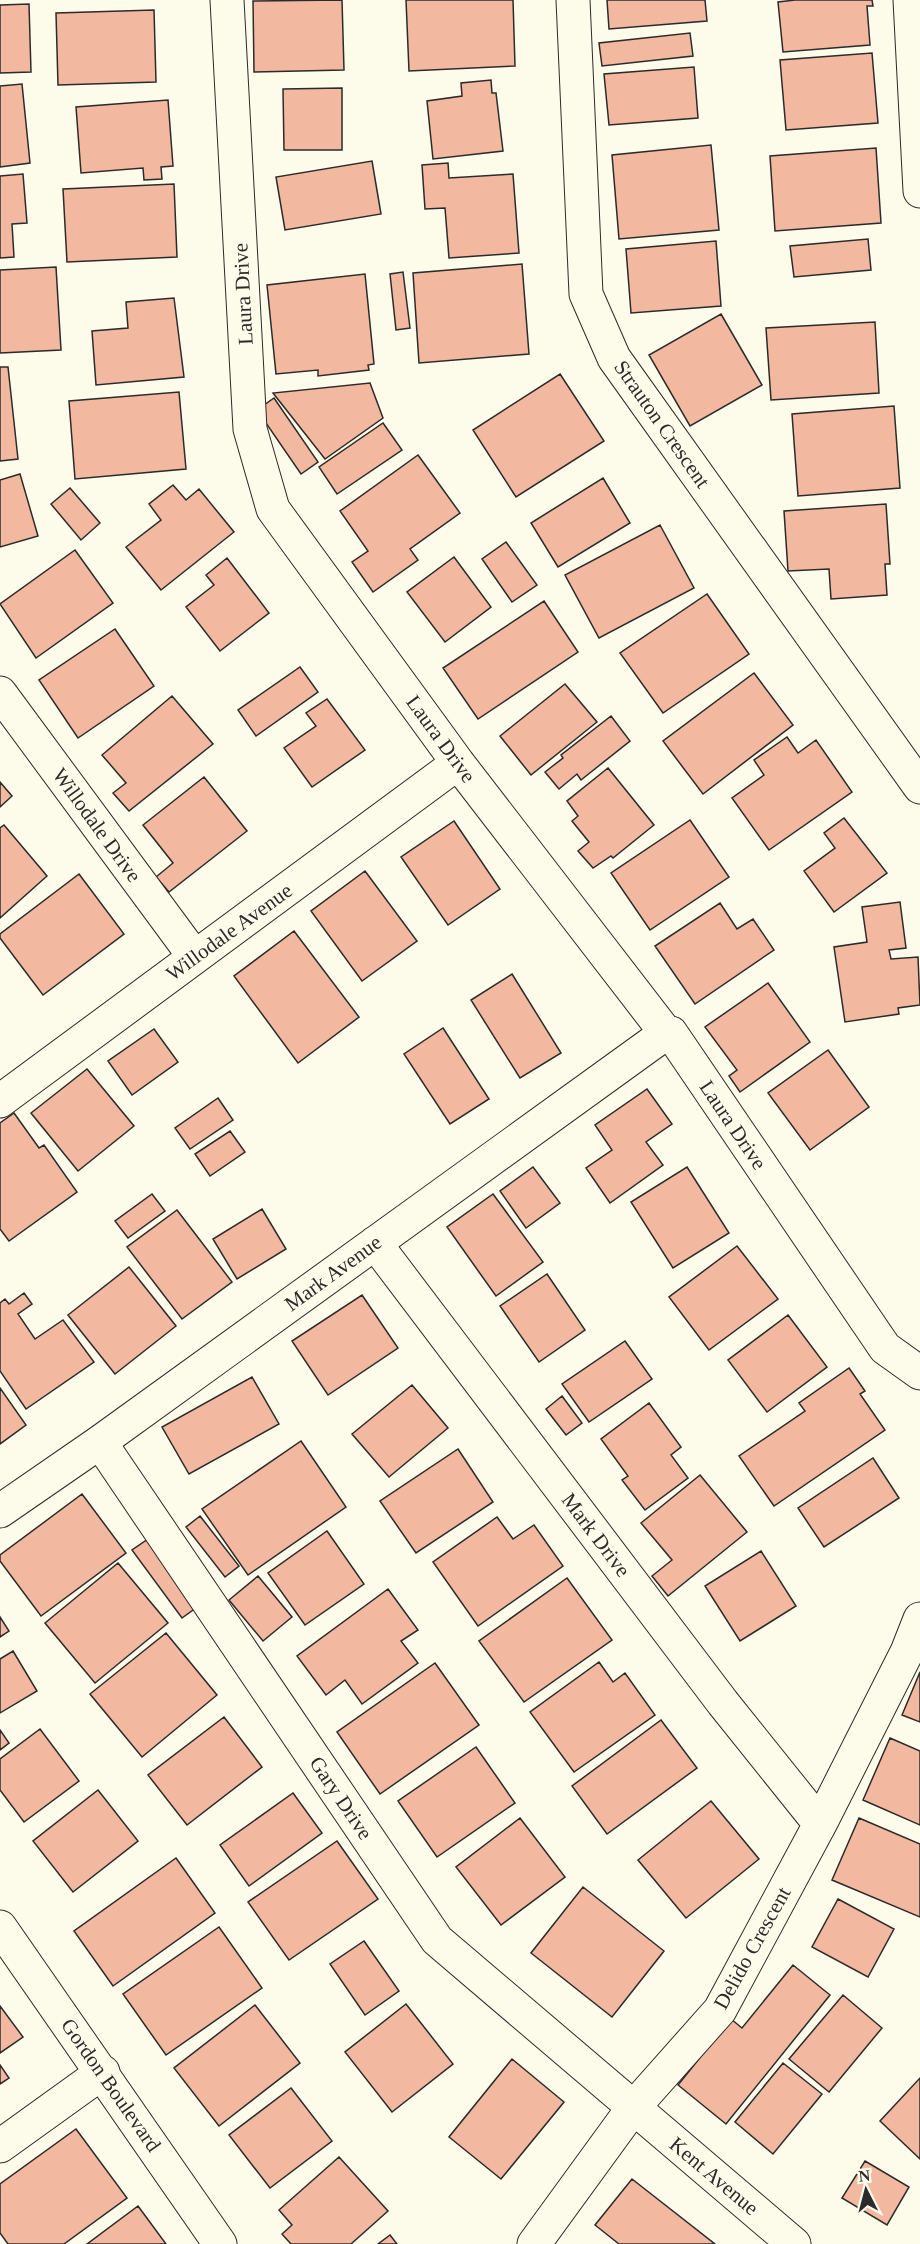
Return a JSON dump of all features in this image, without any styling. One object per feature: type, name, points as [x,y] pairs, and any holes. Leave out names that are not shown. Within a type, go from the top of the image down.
[{"type":"street","name":"Laura Drive","points":[[227,0],[250,429],[273,509],[458,763],[666,1033],[671,1033],[885,1348],[920,1372]]},
{"type":"street","name":"Strauton Crescent","points":[[573,0],[586,294],[614,358],[920,787]]},
{"type":"street","points":[[910,0],[918,108],[920,190]]},
{"type":"street","name":"Willodale Drive","points":[[0,693],[194,956]]},
{"type":"street","name":"Willodale Avenue","points":[[0,1101],[458,763]]},
{"type":"street","name":"Mark Avenue","points":[[0,1511],[100,1442],[666,1033]]},
{"type":"street","name":"Mark Drive","points":[[375,1242],[723,1703],[819,1824]]},
{"type":"street","name":"Gary Drive","points":[[100,1442],[437,1940],[633,2108]]},
{"type":"street","name":"Delido Crescent","points":[[534,2244],[633,2108],[720,2010],[907,1652],[920,1619]]},
{"type":"street","name":"Gordon Boulevard","points":[[0,1927],[103,2072],[220,2244]]},
{"type":"street","points":[[0,2146],[103,2072]]},
{"type":"street","name":"Kent Avenue","points":[[633,2108],[794,2244]]},
{"type":"building","points":[[342,0],[344,70],[254,72],[253,1]]},
{"type":"building","points":[[406,0],[513,0],[515,66],[409,71]]},
{"type":"building","points":[[607,0],[705,0],[707,21],[609,29]]},
{"type":"building","points":[[872,0],[873,6],[867,6],[870,45],[783,52],[778,2]]},
{"type":"building","points":[[29,4],[31,72],[0,73],[0,5]]},
{"type":"building","points":[[154,10],[156,82],[58,85],[56,13]]},
{"type":"building","points":[[690,33],[693,56],[602,66],[599,43]]},
{"type":"building","points":[[872,53],[878,123],[786,130],[780,60]]},
{"type":"building","points":[[694,67],[698,118],[609,125],[604,74]]},
{"type":"building","points":[[491,80],[492,93],[496,93],[503,151],[433,159],[427,101],[462,96],[461,83]]},
{"type":"building","points":[[22,84],[30,163],[0,167],[0,86]]},
{"type":"building","points":[[342,88],[342,150],[284,150],[283,89]]},
{"type":"building","points":[[168,100],[173,166],[161,167],[162,179],[144,180],[143,168],[81,173],[76,107]]},
{"type":"building","points":[[711,145],[719,230],[619,239],[612,155]]},
{"type":"building","points":[[876,148],[881,223],[775,231],[770,156]]},
{"type":"building","points":[[372,161],[381,214],[285,230],[276,177]]},
{"type":"building","points":[[448,163],[449,178],[513,174],[519,253],[449,258],[445,208],[425,209],[422,165]]},
{"type":"building","points":[[23,174],[27,223],[12,224],[14,257],[0,258],[0,176]]},
{"type":"building","points":[[174,184],[177,257],[67,262],[63,189]]},
{"type":"building","points":[[868,239],[871,270],[794,277],[790,246]]},
{"type":"building","points":[[716,241],[721,306],[631,313],[626,249]]},
{"type":"building","points":[[522,264],[529,354],[419,363],[413,273]]},
{"type":"building","points":[[56,267],[61,350],[0,353],[0,270]]},
{"type":"building","points":[[403,272],[410,328],[396,330],[390,274]]},
{"type":"building","points":[[365,274],[374,364],[368,365],[369,370],[318,376],[318,370],[276,374],[267,285]]},
{"type":"building","points":[[174,298],[184,377],[96,385],[92,331],[128,328],[126,302]]},
{"type":"building","points":[[721,314],[762,385],[690,426],[649,355]]},
{"type":"building","points":[[875,322],[879,393],[771,400],[766,328]]},
{"type":"building","points":[[0,367],[8,367],[18,459],[0,461]]},
{"type":"building","points":[[560,374],[604,441],[516,497],[473,430]]},
{"type":"building","points":[[370,383],[383,418],[325,459],[273,393]]},
{"type":"building","points":[[179,392],[186,469],[75,479],[69,401]]},
{"type":"building","points":[[274,398],[318,462],[301,474],[257,410]]},
{"type":"building","points":[[894,406],[900,488],[798,496],[792,414]]},
{"type":"building","points":[[383,423],[402,450],[337,494],[319,467]]},
{"type":"building","points":[[418,455],[460,513],[410,549],[418,560],[373,592],[352,562],[368,551],[340,511]]},
{"type":"building","points":[[20,474],[38,536],[0,547],[0,480]]},
{"type":"building","points":[[603,478],[630,523],[558,567],[531,523]]},
{"type":"building","points":[[173,485],[186,500],[199,489],[234,532],[161,590],[126,547],[161,520],[149,504]]},
{"type":"building","points":[[70,488],[100,523],[81,540],[51,504]]},
{"type":"building","points":[[886,504],[890,564],[885,564],[887,595],[831,599],[829,569],[788,571],[784,511]]},
{"type":"building","points":[[660,525],[694,588],[599,638],[565,575]]},
{"type":"building","points":[[506,542],[537,585],[512,602],[482,559]]},
{"type":"building","points":[[75,550],[113,603],[36,658],[0,604]]},
{"type":"building","points":[[454,557],[491,607],[445,642],[407,592]]},
{"type":"building","points":[[227,558],[269,613],[220,651],[186,607],[214,585],[206,575]]},
{"type":"building","points":[[707,594],[749,654],[663,713],[620,653]]},
{"type":"building","points":[[544,601],[578,652],[478,719],[443,668]]},
{"type":"building","points":[[115,629],[154,686],[78,738],[39,680]]},
{"type":"building","points":[[300,667],[318,692],[256,736],[238,710]]},
{"type":"building","points":[[754,673],[793,725],[703,794],[663,741]]},
{"type":"building","points":[[565,684],[597,722],[531,775],[500,736]]},
{"type":"building","points":[[172,696],[213,744],[129,811],[113,793],[126,783],[102,755]]},
{"type":"building","points":[[327,699],[365,750],[312,787],[284,748],[316,726],[306,713]]},
{"type":"building","points":[[611,716],[630,741],[581,780],[577,774],[559,789],[545,772],[563,758],[561,755]]},
{"type":"building","points":[[787,737],[798,753],[816,740],[852,792],[769,850],[732,798],[764,775],[754,760]]},
{"type":"building","points":[[608,768],[654,825],[613,858],[611,856],[593,868],[578,851],[589,842],[572,821],[578,816],[567,801]]},
{"type":"building","points":[[204,777],[247,831],[169,892],[156,877],[173,863],[143,825]]},
{"type":"building","points":[[0,782],[12,796],[0,807]]},
{"type":"building","points":[[844,818],[887,873],[834,912],[804,871],[835,848],[824,833]]},
{"type":"building","points":[[690,820],[729,877],[650,930],[611,873]]},
{"type":"building","points":[[454,821],[500,889],[448,925],[401,857]]},
{"type":"building","points":[[4,825],[47,876],[0,918],[0,828]]},
{"type":"building","points":[[365,871],[417,941],[362,981],[311,911]]},
{"type":"building","points":[[79,874],[124,934],[43,995],[0,938],[0,934]]},
{"type":"building","points":[[900,902],[906,948],[889,950],[891,959],[918,957],[920,1005],[898,1008],[899,1014],[845,1022],[834,947],[867,942],[862,907]]},
{"type":"building","points":[[720,903],[737,929],[753,919],[774,950],[695,1004],[655,946]]},
{"type":"building","points":[[294,931],[359,1017],[298,1063],[234,976]]},
{"type":"building","points":[[512,974],[561,1053],[520,1078],[471,1000]]},
{"type":"building","points":[[768,983],[810,1042],[740,1092],[729,1076],[737,1070],[705,1027]]},
{"type":"building","points":[[443,1028],[489,1099],[450,1124],[404,1054]]},
{"type":"building","points":[[154,1029],[178,1062],[132,1095],[108,1061]]},
{"type":"building","points":[[828,1050],[869,1107],[810,1150],[768,1093]]},
{"type":"building","points":[[87,1069],[134,1126],[78,1171],[31,1113]]},
{"type":"building","points":[[647,1089],[672,1124],[646,1142],[663,1165],[610,1203],[586,1168],[612,1150],[595,1125]]},
{"type":"building","points":[[218,1098],[233,1120],[190,1149],[175,1128]]},
{"type":"building","points":[[14,1113],[39,1148],[44,1145],[77,1192],[9,1241],[0,1229],[0,1123]]},
{"type":"building","points":[[230,1131],[245,1152],[210,1176],[195,1154]]},
{"type":"building","points":[[533,1167],[560,1203],[526,1228],[500,1191]]},
{"type":"building","points":[[687,1167],[729,1233],[673,1268],[631,1202]]},
{"type":"building","points":[[152,1194],[165,1211],[128,1238],[115,1221]]},
{"type":"building","points":[[493,1194],[543,1262],[496,1296],[447,1227]]},
{"type":"building","points":[[262,1209],[286,1249],[237,1279],[213,1239]]},
{"type":"building","points":[[177,1210],[232,1282],[182,1319],[127,1247]]},
{"type":"building","points":[[737,1246],[778,1299],[709,1350],[669,1297]]},
{"type":"building","points":[[129,1267],[176,1326],[115,1374],[68,1315]]},
{"type":"building","points":[[547,1274],[585,1330],[539,1362],[500,1306]]},
{"type":"building","points":[[24,1293],[32,1304],[18,1314],[35,1339],[63,1320],[94,1362],[26,1409],[0,1371],[0,1303],[5,1299],[9,1304]]},
{"type":"building","points":[[362,1295],[398,1348],[328,1395],[292,1341]]},
{"type":"building","points":[[788,1315],[827,1367],[767,1412],[728,1360]]},
{"type":"building","points":[[625,1341],[652,1379],[589,1422],[562,1384]]},
{"type":"building","points":[[849,1368],[865,1391],[860,1394],[885,1430],[774,1506],[739,1456],[805,1411],[799,1403]]},
{"type":"building","points":[[252,1377],[279,1424],[189,1474],[162,1427]]},
{"type":"building","points":[[412,1385],[448,1428],[389,1477],[352,1434]]},
{"type":"building","points":[[0,1388],[26,1425],[0,1444]]},
{"type":"building","points":[[562,1396],[582,1423],[566,1435],[546,1409]]},
{"type":"building","points":[[649,1403],[681,1447],[671,1455],[688,1478],[645,1510],[622,1480],[628,1476],[601,1439]]},
{"type":"building","points":[[301,1441],[346,1507],[248,1575],[202,1509]]},
{"type":"building","points":[[458,1449],[493,1502],[416,1553],[380,1501]]},
{"type":"building","points":[[873,1458],[899,1498],[824,1547],[798,1508]]},
{"type":"building","points":[[700,1475],[747,1532],[668,1596],[652,1576],[672,1560],[641,1523]]},
{"type":"building","points":[[82,1494],[126,1553],[41,1616],[0,1561],[0,1555]]},
{"type":"building","points":[[200,1516],[239,1566],[225,1577],[186,1527]]},
{"type":"building","points":[[497,1517],[513,1539],[534,1525],[563,1566],[478,1626],[433,1562]]},
{"type":"building","points":[[327,1531],[364,1584],[305,1625],[268,1573]]},
{"type":"building","points":[[154,1535],[204,1602],[182,1618],[132,1550]]},
{"type":"building","points":[[761,1551],[796,1606],[740,1641],[705,1586]]},
{"type":"building","points":[[118,1563],[168,1623],[95,1683],[45,1623]]},
{"type":"building","points":[[258,1576],[292,1617],[263,1641],[229,1600]]},
{"type":"building","points":[[567,1578],[612,1640],[524,1702],[479,1641]]},
{"type":"building","points":[[388,1589],[418,1630],[401,1641],[418,1663],[362,1704],[345,1680],[326,1695],[297,1656]]},
{"type":"building","points":[[0,1617],[9,1631],[0,1637]]},
{"type":"building","points":[[166,1633],[217,1695],[142,1757],[90,1694]]},
{"type":"building","points":[[13,1651],[37,1691],[0,1713],[0,1659]]},
{"type":"building","points":[[599,1662],[613,1682],[625,1673],[655,1715],[574,1772],[530,1712]]},
{"type":"building","points":[[435,1663],[479,1725],[380,1794],[337,1732]]},
{"type":"building","points":[[920,1672],[920,1722],[902,1715]]},
{"type":"building","points":[[224,1717],[262,1767],[187,1825],[148,1775]]},
{"type":"building","points":[[661,1720],[697,1768],[607,1834],[572,1786]]},
{"type":"building","points":[[40,1729],[79,1781],[24,1822],[0,1790],[0,1759]]},
{"type":"building","points":[[0,1730],[9,1743],[0,1750]]},
{"type":"building","points":[[890,1738],[920,1751],[920,1825],[863,1800]]},
{"type":"building","points":[[476,1747],[515,1803],[437,1857],[398,1801]]},
{"type":"building","points":[[98,1790],[138,1841],[73,1892],[33,1841]]},
{"type":"building","points":[[293,1793],[322,1833],[249,1886],[220,1845]]},
{"type":"building","points":[[711,1801],[759,1859],[686,1918],[638,1860]]},
{"type":"building","points":[[520,1818],[565,1877],[501,1925],[456,1867]]},
{"type":"building","points":[[859,1818],[920,1844],[920,1917],[832,1880]]},
{"type":"building","points":[[337,1841],[378,1899],[289,1960],[248,1902]]},
{"type":"building","points":[[176,1858],[215,1913],[113,1986],[74,1931]]},
{"type":"building","points":[[583,1887],[664,1951],[612,2017],[531,1953]]},
{"type":"building","points":[[838,1899],[894,1929],[868,1977],[812,1947]]},
{"type":"building","points":[[219,1927],[262,1988],[166,2055],[123,1994]]},
{"type":"building","points":[[364,1941],[399,1991],[365,2015],[330,1964]]},
{"type":"building","points":[[793,1965],[830,1995],[726,2124],[678,2085],[731,2019],[742,2028]]},
{"type":"building","points":[[843,1995],[882,2028],[829,2092],[789,2059]]},
{"type":"building","points":[[406,2004],[453,2064],[392,2112],[345,2052]]},
{"type":"building","points":[[255,2005],[300,2063],[219,2126],[174,2068]]},
{"type":"building","points":[[0,2006],[23,2037],[0,2053]]},
{"type":"building","points":[[512,2059],[564,2102],[501,2179],[449,2137]]},
{"type":"building","points":[[783,2063],[822,2094],[773,2154],[735,2122]]},
{"type":"building","points":[[0,2065],[9,2078],[0,2084]]},
{"type":"building","points":[[920,2078],[920,2159],[880,2121]]},
{"type":"building","points":[[291,2088],[332,2141],[270,2188],[229,2135]]},
{"type":"building","points":[[76,2129],[127,2198],[64,2244],[8,2244],[0,2233],[0,2184]]},
{"type":"building","points":[[339,2157],[388,2211],[351,2244],[291,2244],[282,2234],[292,2225],[279,2210]]},
{"type":"building","points":[[865,2161],[909,2187],[887,2225],[842,2198]]},
{"type":"building","points":[[632,2179],[715,2244],[619,2244],[595,2225]]},
{"type":"building","points":[[138,2206],[166,2244],[87,2244]]},
{"type":"building","points":[[390,2235],[397,2244],[378,2244]]}]
